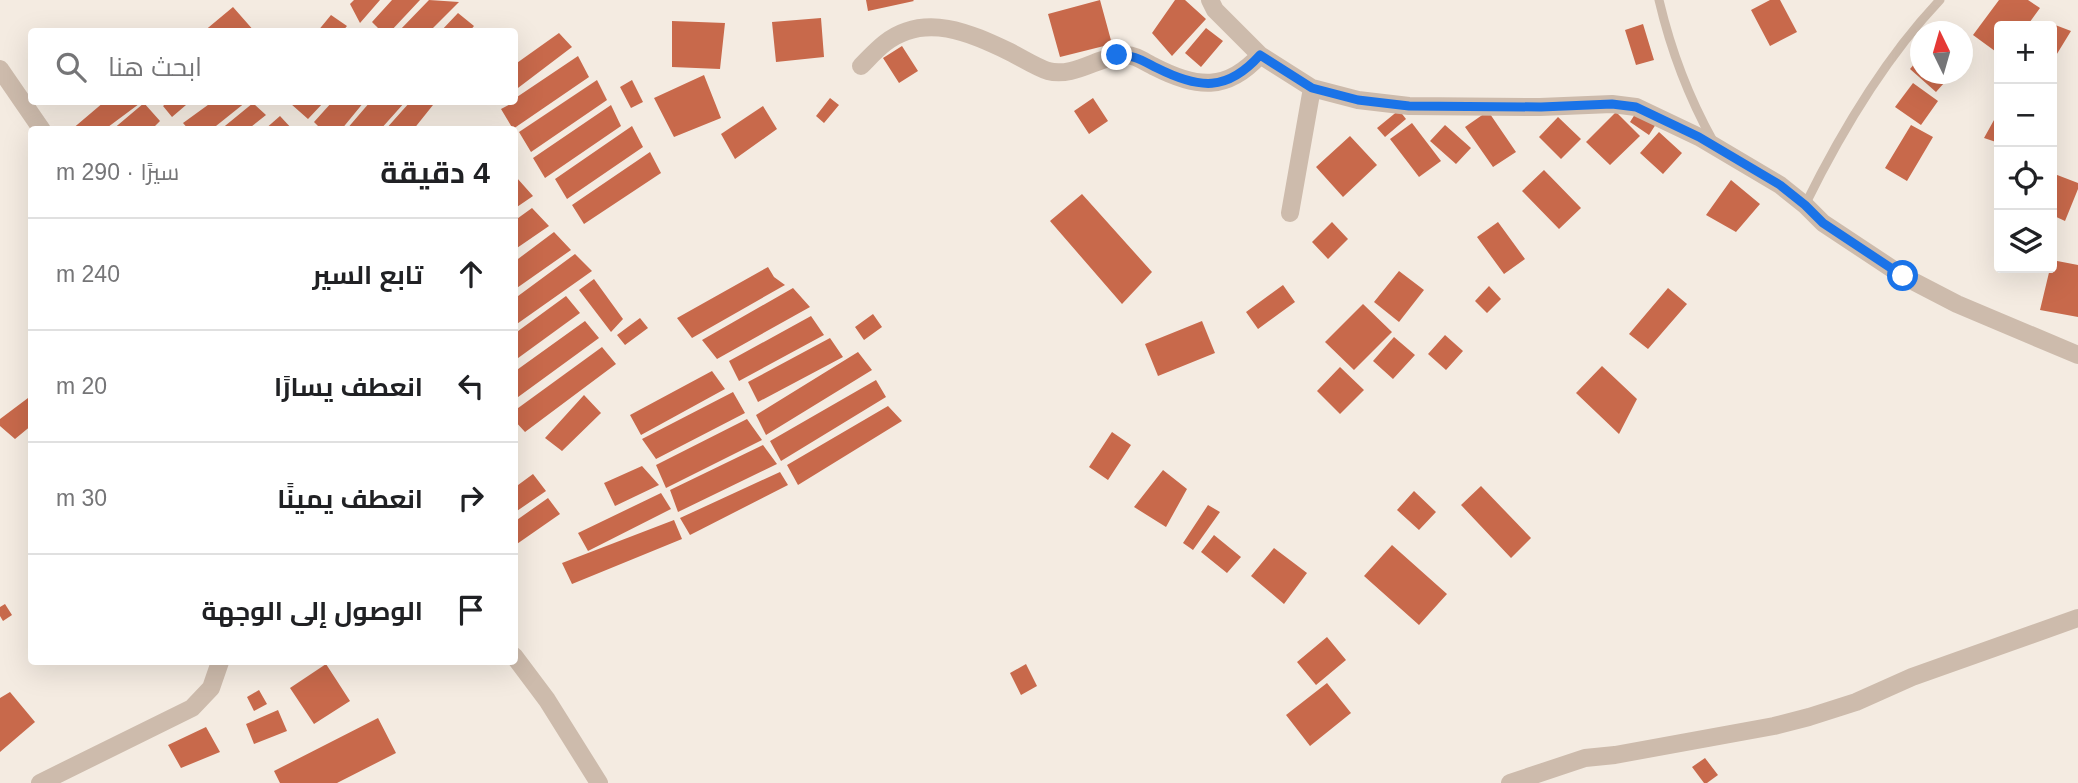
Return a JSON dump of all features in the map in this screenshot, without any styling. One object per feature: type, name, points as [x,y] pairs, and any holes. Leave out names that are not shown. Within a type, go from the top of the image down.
[{"type":"street","points":[[1210,0],[1215,10],[1260,55],[1312,88],[1358,100],[1409,106],[1541,107],[1612,104],[1636,107],[1672,123],[1780,185],[1823,223],[1903,276],[1957,304],[2078,355]]},
{"type":"street","points":[[861,66],[886,42],[906,32],[933,26],[964,32],[1049,71],[1068,71],[1103,58],[1130,54],[1187,82],[1202,84],[1229,79],[1247,70],[1260,55]]},
{"type":"street","points":[[0,69],[39,126]]},
{"type":"street","points":[[1290,213],[1312,88]]},
{"type":"street","points":[[1510,783],[1585,758],[1774,726],[1809,717],[1856,702],[1912,677],[2078,618]]},
{"type":"street","points":[[518,661],[547,700],[599,783]]},
{"type":"street","points":[[40,783],[192,708],[211,688],[219,665]]},
{"type":"lane","points":[[1659,0],[1681,77],[1717,148]]},
{"type":"lane","points":[[1805,205],[1861,105],[1907,38],[1940,0]]},
{"type":"building","points":[[354,0],[380,0],[360,23],[350,4]]},
{"type":"building","points":[[392,0],[420,0],[394,28],[378,28],[372,22]]},
{"type":"building","points":[[429,0],[459,2],[433,28],[402,28]]},
{"type":"building","points":[[866,0],[913,0],[914,1],[868,11]]},
{"type":"building","points":[[1100,0],[1112,44],[1060,57],[1048,14]]},
{"type":"building","points":[[1175,0],[1185,0],[1206,19],[1172,56],[1152,33]]},
{"type":"building","points":[[1770,0],[1780,0],[1797,32],[1770,46],[1751,10]]},
{"type":"building","points":[[1999,0],[2028,0],[2040,8],[2031,21],[1994,21],[1994,50],[1973,35]]},
{"type":"building","points":[[233,7],[251,28],[208,28]]},
{"type":"building","points":[[458,13],[474,26],[472,28],[444,28]]},
{"type":"building","points":[[331,15],[347,26],[345,28],[320,28]]},
{"type":"building","points":[[821,18],[824,57],[776,62],[772,22]]},
{"type":"building","points":[[672,21],[725,23],[720,69],[672,67]]},
{"type":"building","points":[[1643,24],[1654,60],[1636,65],[1625,30]]},
{"type":"building","points":[[2057,26],[2071,31],[2057,54]]},
{"type":"building","points":[[1206,28],[1223,41],[1201,67],[1185,53]]},
{"type":"building","points":[[559,33],[572,47],[518,88],[518,62]]},
{"type":"building","points":[[902,46],[918,71],[899,83],[883,58]]},
{"type":"building","points":[[578,56],[589,77],[517,126],[511,126],[501,109],[508,105],[518,105],[518,96]]},
{"type":"building","points":[[704,75],[721,118],[674,137],[654,98]]},
{"type":"building","points":[[597,80],[607,100],[531,152],[519,132]]},
{"type":"building","points":[[632,80],[643,102],[631,108],[620,87]]},
{"type":"building","points":[[1912,84],[1938,101],[1921,125],[1895,107]]},
{"type":"building","points":[[1927,84],[1943,84],[1936,92]]},
{"type":"building","points":[[830,98],[839,105],[824,123],[816,116]]},
{"type":"building","points":[[1093,98],[1108,121],[1089,134],[1074,111]]},
{"type":"building","points":[[100,105],[138,105],[109,126],[76,126]]},
{"type":"building","points":[[142,105],[146,105],[160,121],[155,126],[117,126]]},
{"type":"building","points":[[164,105],[186,105],[172,117]]},
{"type":"building","points":[[208,105],[242,105],[216,126],[186,126],[183,123]]},
{"type":"building","points":[[251,105],[255,105],[266,115],[252,126],[225,126]]},
{"type":"building","points":[[292,105],[321,105],[308,119]]},
{"type":"building","points":[[329,105],[362,105],[344,126],[318,126],[314,122]]},
{"type":"building","points":[[367,105],[402,105],[384,126],[349,126]]},
{"type":"building","points":[[407,105],[433,105],[416,126],[389,126]]},
{"type":"building","points":[[611,105],[621,126],[545,178],[533,158]]},
{"type":"building","points":[[763,106],[777,129],[735,159],[721,134]]},
{"type":"building","points":[[1399,110],[1406,119],[1385,137],[1377,128]]},
{"type":"building","points":[[1488,111],[1516,152],[1493,167],[1465,127]]},
{"type":"building","points":[[1637,111],[1656,124],[1649,135],[1630,122]]},
{"type":"building","points":[[1616,112],[1640,136],[1610,165],[1586,142]]},
{"type":"building","points":[[280,116],[289,126],[269,126]]},
{"type":"building","points":[[1558,117],[1581,139],[1561,159],[1539,137]]},
{"type":"building","points":[[1994,120],[1994,141],[1984,138]]},
{"type":"building","points":[[1412,123],[1441,161],[1419,177],[1390,139]]},
{"type":"building","points":[[1445,125],[1471,148],[1456,164],[1430,141]]},
{"type":"building","points":[[1911,125],[1933,137],[1907,181],[1885,168]]},
{"type":"building","points":[[632,126],[643,147],[567,199],[555,179]]},
{"type":"building","points":[[1659,132],[1682,153],[1663,174],[1640,153]]},
{"type":"building","points":[[1350,136],[1377,165],[1343,197],[1316,167]]},
{"type":"building","points":[[650,152],[661,173],[584,224],[572,205]]},
{"type":"building","points":[[1544,170],[1581,208],[1559,229],[1522,191]]},
{"type":"building","points":[[2057,175],[2078,183],[2065,221],[2057,217]]},
{"type":"building","points":[[518,179],[533,196],[518,206]]},
{"type":"building","points":[[1731,180],[1760,204],[1736,232],[1706,215]]},
{"type":"building","points":[[1082,194],[1152,272],[1122,304],[1050,221]]},
{"type":"building","points":[[532,208],[549,226],[518,247],[518,218]]},
{"type":"building","points":[[1332,222],[1348,239],[1328,259],[1312,242]]},
{"type":"building","points":[[1498,222],[1525,259],[1504,274],[1477,237]]},
{"type":"building","points":[[554,232],[571,250],[518,287],[518,259]]},
{"type":"building","points":[[575,254],[592,271],[518,323],[518,296]]},
{"type":"building","points":[[2057,261],[2078,265],[2078,317],[2040,310],[2049,273],[2057,273]]},
{"type":"building","points":[[768,267],[774,277],[785,285],[692,338],[677,318]]},
{"type":"building","points":[[1399,271],[1424,290],[1399,322],[1374,302]]},
{"type":"building","points":[[594,279],[623,319],[611,332],[579,290]]},
{"type":"building","points":[[1283,285],[1295,302],[1258,329],[1246,312]]},
{"type":"building","points":[[1489,286],[1501,299],[1487,313],[1475,301]]},
{"type":"building","points":[[793,288],[810,307],[717,359],[702,340]]},
{"type":"building","points":[[1668,288],[1687,304],[1648,349],[1629,334]]},
{"type":"building","points":[[566,296],[580,313],[518,358],[518,331]]},
{"type":"building","points":[[1363,304],[1392,332],[1354,370],[1325,342]]},
{"type":"building","points":[[873,314],[882,327],[864,340],[855,327]]},
{"type":"building","points":[[811,316],[824,335],[739,381],[729,361]]},
{"type":"building","points":[[640,318],[648,328],[625,345],[617,335]]},
{"type":"building","points":[[585,321],[599,338],[518,397],[518,369]]},
{"type":"building","points":[[1202,321],[1215,353],[1158,376],[1145,344]]},
{"type":"building","points":[[1445,335],[1463,351],[1446,370],[1428,354]]},
{"type":"building","points":[[1394,337],[1415,355],[1393,379],[1373,361]]},
{"type":"building","points":[[830,338],[843,357],[758,402],[748,382]]},
{"type":"building","points":[[602,347],[616,364],[525,432],[518,424],[518,408]]},
{"type":"building","points":[[858,352],[872,370],[766,435],[756,415]]},
{"type":"building","points":[[1602,366],[1637,399],[1619,434],[1576,393]]},
{"type":"building","points":[[1340,367],[1364,390],[1340,414],[1317,391]]},
{"type":"building","points":[[712,371],[725,389],[641,435],[630,415]]},
{"type":"building","points":[[876,380],[886,397],[781,461],[770,441]]},
{"type":"building","points":[[733,392],[745,413],[656,459],[642,439]]},
{"type":"building","points":[[584,395],[601,413],[562,451],[545,438]]},
{"type":"building","points":[[28,398],[28,428],[15,439],[0,426],[0,419]]},
{"type":"building","points":[[888,406],[902,421],[798,485],[787,465]]},
{"type":"building","points":[[747,419],[762,440],[666,488],[656,465]]},
{"type":"building","points":[[1112,432],[1131,445],[1108,480],[1089,467]]},
{"type":"building","points":[[763,445],[777,464],[678,512],[670,490]]},
{"type":"building","points":[[642,466],[659,485],[615,506],[604,483]]},
{"type":"building","points":[[1163,470],[1187,489],[1166,527],[1134,507]]},
{"type":"building","points":[[780,472],[788,485],[690,535],[680,518]]},
{"type":"building","points":[[533,474],[546,491],[518,510],[518,485]]},
{"type":"building","points":[[1481,486],[1531,538],[1511,558],[1461,505]]},
{"type":"building","points":[[1414,491],[1436,512],[1419,530],[1397,510]]},
{"type":"building","points":[[661,493],[671,509],[588,551],[578,533]]},
{"type":"building","points":[[548,498],[560,514],[518,543],[518,519]]},
{"type":"building","points":[[1208,505],[1220,512],[1193,550],[1183,543]]},
{"type":"building","points":[[674,520],[682,539],[572,584],[562,563]]},
{"type":"building","points":[[1214,535],[1241,557],[1227,573],[1201,552]]},
{"type":"building","points":[[1392,545],[1447,594],[1419,625],[1364,576]]},
{"type":"building","points":[[1274,548],[1307,573],[1284,604],[1251,576]]},
{"type":"building","points":[[5,604],[12,615],[3,621],[0,607]]},
{"type":"building","points":[[1327,637],[1346,660],[1316,685],[1297,662]]},
{"type":"building","points":[[1026,664],[1037,686],[1021,695],[1010,673]]},
{"type":"building","points":[[327,665],[350,701],[314,724],[290,688]]},
{"type":"building","points":[[1327,683],[1351,713],[1310,746],[1286,715]]},
{"type":"building","points":[[259,690],[267,704],[254,711],[247,697]]},
{"type":"building","points":[[10,692],[35,722],[0,752],[0,698]]},
{"type":"building","points":[[278,710],[287,731],[254,744],[246,724]]},
{"type":"building","points":[[378,718],[396,753],[337,783],[280,783],[274,771]]},
{"type":"building","points":[[206,727],[220,752],[181,768],[168,745]]},
{"type":"building","points":[[1705,758],[1718,775],[1707,783],[1704,783],[1692,767]]},
{"type":"route","points":[[1117,55],[1130,54],[1187,82],[1202,84],[1229,79],[1247,70],[1260,55],[1312,88],[1358,100],[1409,106],[1541,107],[1612,104],[1636,107],[1699,137],[1780,185],[1823,223],[1903,276]]}]
